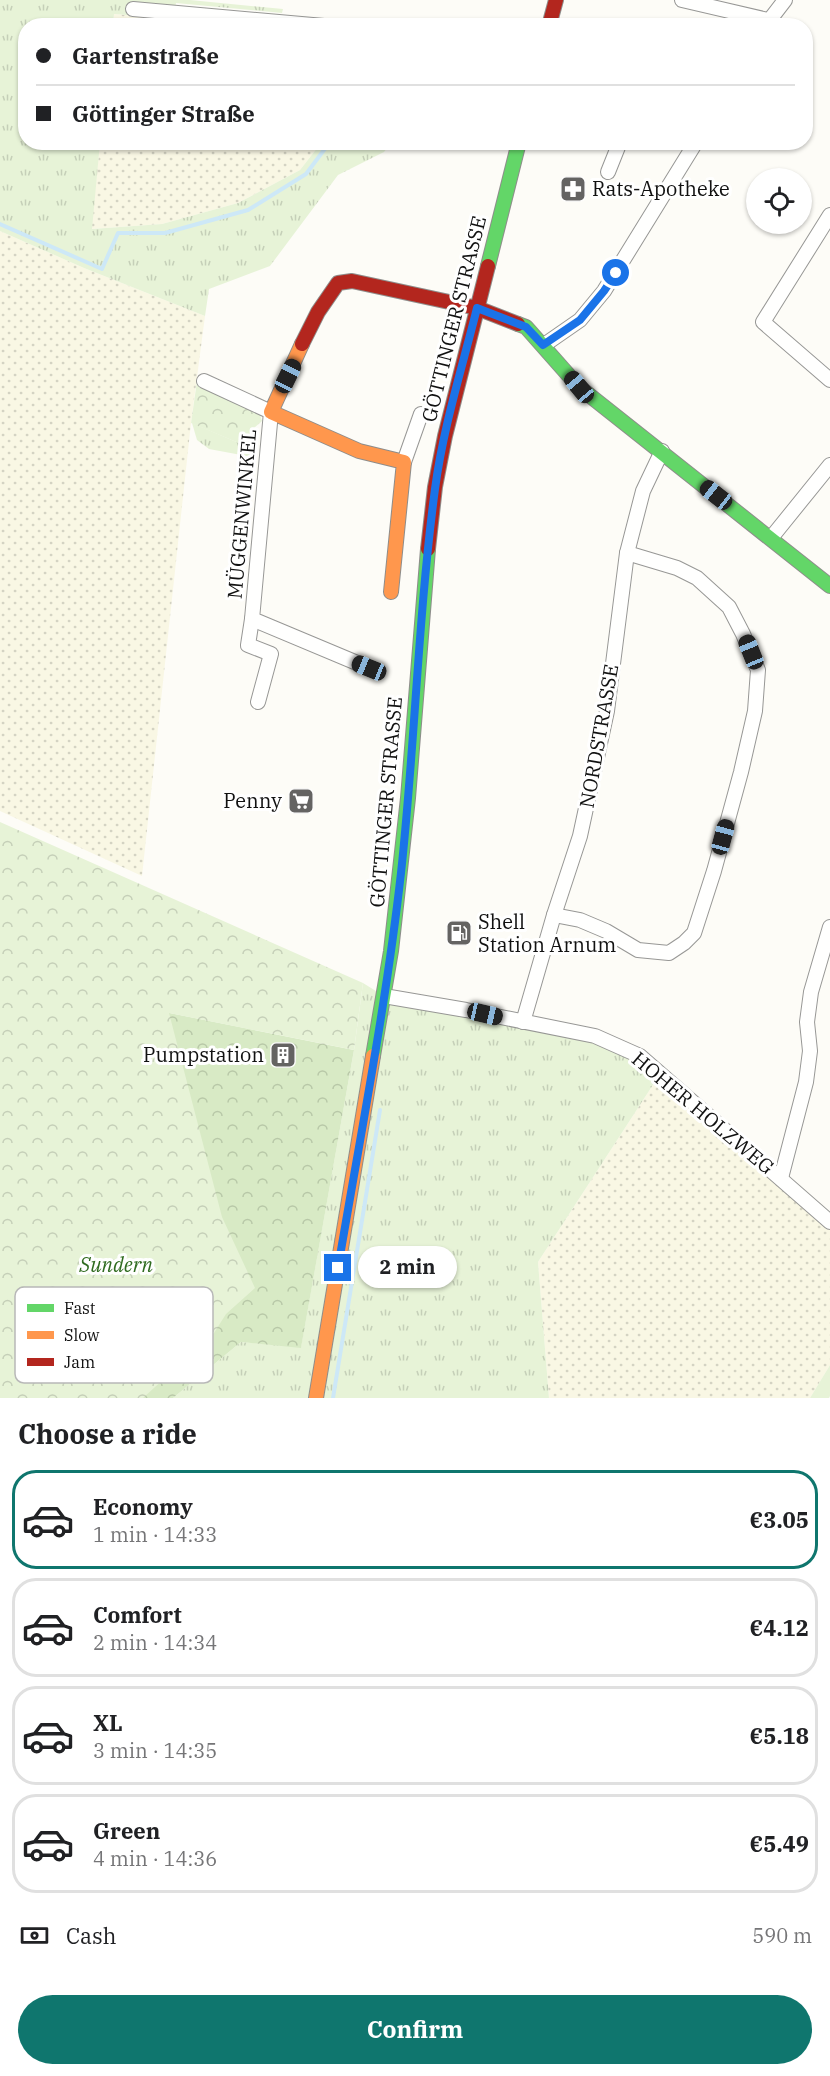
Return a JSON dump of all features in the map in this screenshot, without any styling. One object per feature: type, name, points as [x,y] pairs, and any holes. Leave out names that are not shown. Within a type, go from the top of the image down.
[{"type":"street","points":[[551,18],[556,0]]},
{"type":"street","points":[[682,0],[749,18]]},
{"type":"street","points":[[771,18],[785,0]]},
{"type":"street","points":[[133,9],[234,18]]},
{"type":"street","name":"GÖTTINGER STRASSE","points":[[316,1398],[392,951],[407,809],[425,573],[435,487],[445,436],[517,150]]},
{"type":"street","points":[[608,171],[617,150]]},
{"type":"street","points":[[543,345],[580,320],[604,291],[691,150]]},
{"type":"street","points":[[830,215],[764,322],[830,380]]},
{"type":"street","name":"MÜGGENWINKEL","points":[[271,654],[248,645],[271,412],[314,322],[338,283],[352,281],[477,308]]},
{"type":"street","points":[[477,308],[526,327],[579,387],[830,586]]},
{"type":"street","name":"MÜGGENWINKEL","points":[[204,381],[359,451],[404,462]]},
{"type":"street","points":[[391,592],[404,462],[421,414]]},
{"type":"street","name":"NORDSTRASSE","points":[[523,1022],[580,836],[607,711],[627,553],[643,491],[662,451]]},
{"type":"street","points":[[771,538],[830,465]]},
{"type":"street","points":[[554,915],[588,923],[638,950],[669,953],[684,944],[694,933],[714,871],[755,711],[758,670],[729,607],[696,578],[677,568],[627,553]]},
{"type":"street","name":"MÜGGENWINKEL","points":[[252,619],[369,668]]},
{"type":"street","points":[[258,702],[279,631]]},
{"type":"street","points":[[781,1178],[806,1082],[810,1051],[807,1022],[810,992],[830,927]]},
{"type":"street","name":"HOHER HOLZWEG","points":[[384,996],[595,1036],[639,1056],[830,1222]]},
{"type":"shaded area","points":[[114,14],[162,18],[114,18]]},
{"type":"shaded area","points":[[99,150],[316,150],[300,170],[238,203],[162,224],[91,229]]},
{"type":"shaded area","points":[[0,231],[84,268],[205,316],[191,423],[142,876],[0,811]]},
{"type":"shaded area","points":[[660,1074],[830,1222],[830,1365],[810,1398],[549,1398],[538,1262]]},
{"type":"green space","points":[[0,0],[190,0],[283,9],[282,13],[176,3],[174,18],[114,14],[114,18],[18,18],[18,150],[99,150],[92,229],[162,224],[238,203],[300,170],[316,150],[386,150],[338,175],[270,266],[209,289],[205,316],[84,268],[0,231]]},
{"type":"green space","points":[[197,381],[258,408],[262,421],[254,428],[253,449],[191,423]]},
{"type":"green space","points":[[192,423],[253,449],[252,457],[209,449],[197,440]]},
{"type":"green space","name":"Sundern","points":[[0,822],[363,983],[354,1050],[169,1013],[222,1217],[255,1288],[226,1314],[213,1334],[213,1287],[15,1287],[15,1383],[159,1383],[143,1398],[0,1398]]},
{"type":"green space","points":[[363,983],[384,996],[595,1036],[660,1074],[538,1262],[549,1398],[173,1398],[191,1383],[213,1383],[213,1365],[241,1342],[301,1347],[354,1050]]},
{"type":"green space","points":[[140,1007],[354,1050],[301,1348],[241,1342],[213,1365],[213,1287],[122,1287]]},
{"type":"green space","points":[[830,1365],[829,1398],[810,1398]]},
{"type":"green space","points":[[116,1383],[191,1383],[173,1398],[115,1398]]},
{"type":"waterway","points":[[0,224],[102,269],[118,233],[165,233],[248,210],[306,174],[324,150]]},
{"type":"waterway","points":[[333,1398],[380,1110]]},
{"type":"traffic: fast","points":[[488,266],[517,150]]},
{"type":"traffic: fast","points":[[518,324],[526,327],[579,387],[830,586]]},
{"type":"traffic: fast","points":[[373,1056],[391,951],[408,798],[428,549]]},
{"type":"traffic: slow","points":[[302,344],[271,412],[359,451],[404,462],[391,592]]},
{"type":"traffic: slow","points":[[316,1398],[373,1056]]},
{"type":"traffic: jam","points":[[551,18],[556,0]]},
{"type":"traffic: jam","points":[[428,549],[435,487],[445,436],[488,266]]},
{"type":"traffic: jam","points":[[302,344],[318,312],[338,283],[352,281],[477,308],[518,324]]},
{"type":"place","name":"Rats-Apotheke","points":[[573,189]]},
{"type":"place","name":"Penny","points":[[301,801]]},
{"type":"place","name":"Shell Station Arnum","points":[[459,933]]},
{"type":"place","name":"Pumpstation","points":[[283,1055]]},
{"type":"route","points":[[338,1268],[392,951],[411,771],[416,676],[435,487],[445,436],[477,308],[526,327],[543,345],[580,320],[616,273]]}]
